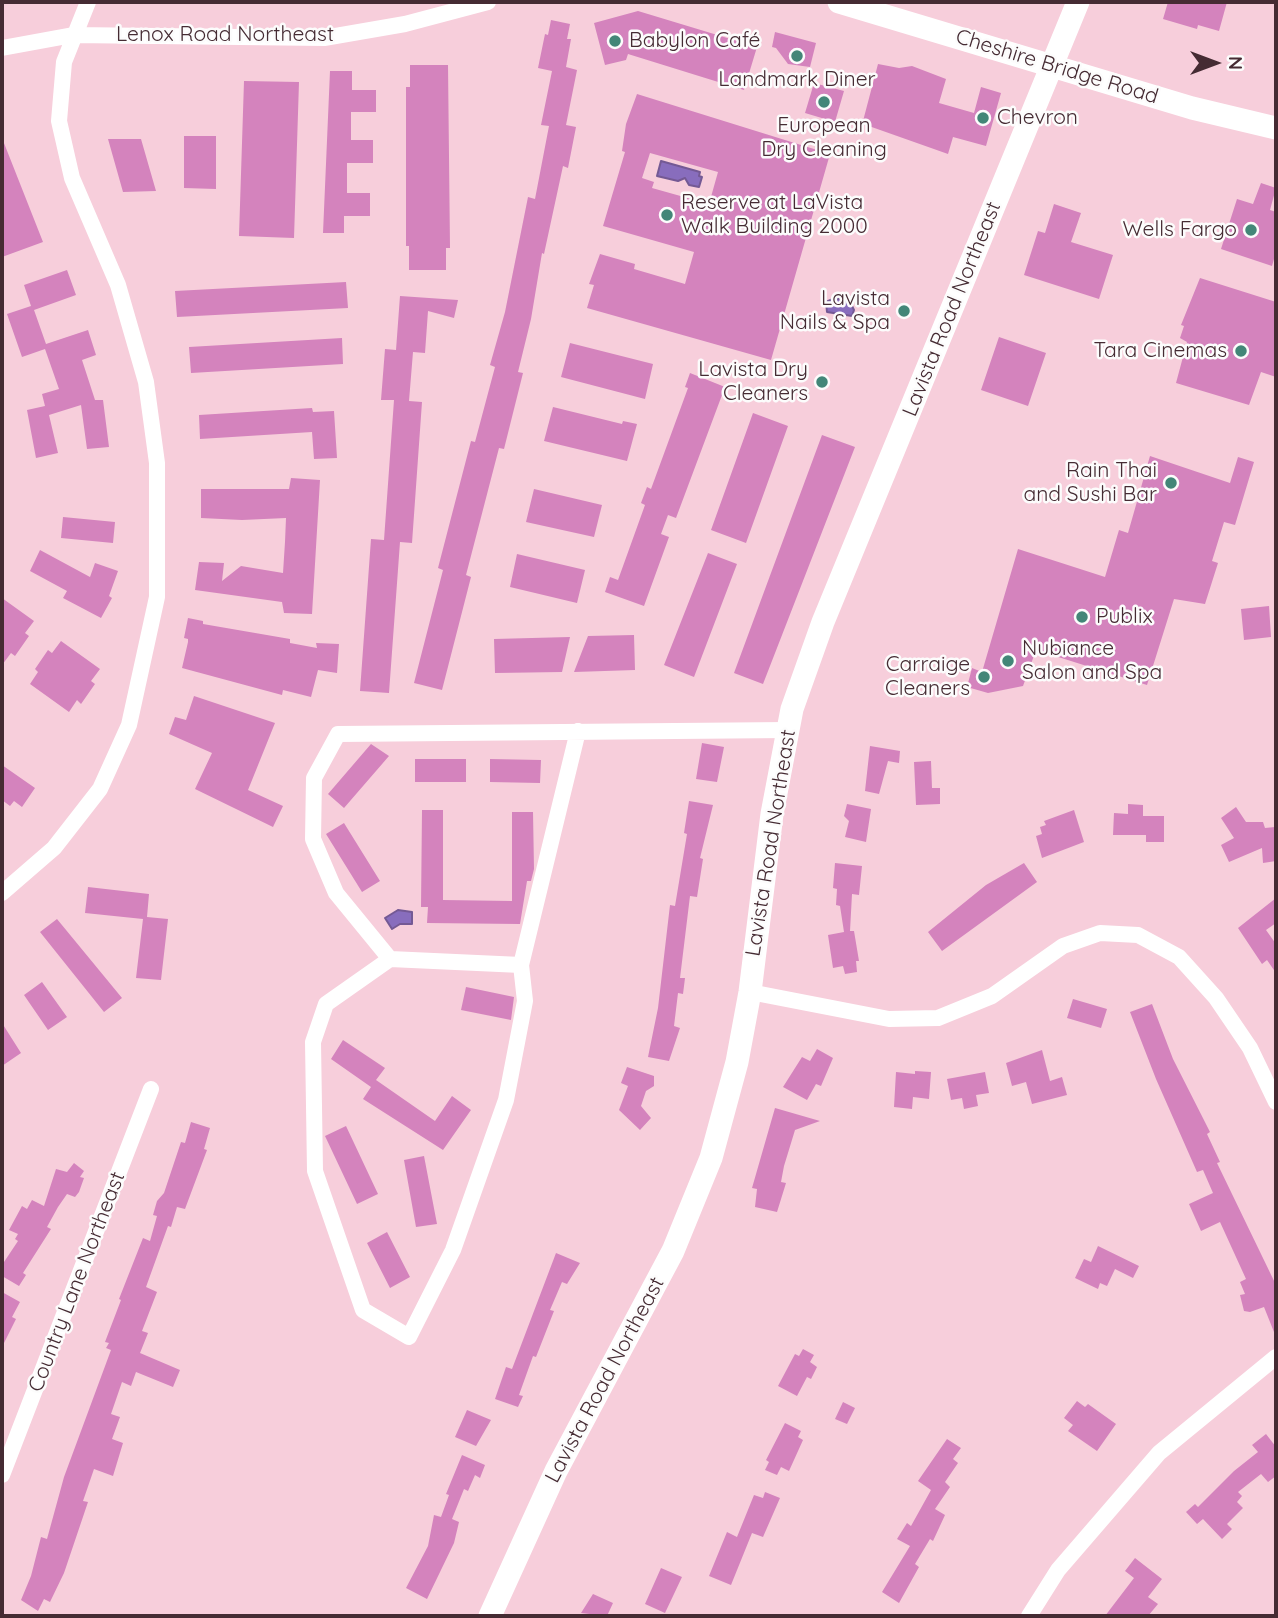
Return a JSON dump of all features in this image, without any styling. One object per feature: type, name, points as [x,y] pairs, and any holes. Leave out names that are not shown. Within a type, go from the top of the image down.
[{"type":"main road","name":"Cheshire Bridge Road","points":[[839,2],[1192,108],[1276,128]]},
{"type":"main road","name":"Lavista Road Northeast","points":[[490,1616],[556,1471],[653,1290],[688,1216],[725,1109],[750,992],[772,814],[788,730],[823,622],[1078,2]]},
{"type":"street","points":[[2,893],[54,848],[100,789],[129,725],[157,597],[157,463],[146,382],[128,312],[105,250],[72,178],[62,147],[59,92],[73,35],[88,2]]},
{"type":"street","name":"Lenox Road Northeast","points":[[2,48],[73,35],[324,38],[405,24],[488,2]]},
{"type":"street","points":[[390,959],[336,893],[313,839],[314,778],[338,734],[788,730]]},
{"type":"street","points":[[522,965],[390,959],[326,1004],[313,1042],[315,1171],[363,1310],[409,1338],[453,1250],[506,1100],[526,1001],[522,965],[578,732]]},
{"type":"street","points":[[750,992],[890,1019],[938,1018],[971,1006],[1015,983],[1063,946],[1100,933],[1138,935],[1179,957],[1216,998],[1251,1048],[1276,1102]]},
{"type":"street","name":"Country Lane Northeast","points":[[2,1475],[151,1089]]},
{"type":"street","points":[[1030,1616],[1058,1570],[1159,1452],[1276,1357]]},
{"type":"shaded area","points":[[661,161],[700,172],[699,176],[702,177],[699,187],[689,185],[685,178],[678,181],[657,176]]},
{"type":"shaded area","points":[[835,298],[850,302],[854,310],[852,316],[827,312],[826,302]]},
{"type":"shaded area","points":[[398,910],[412,912],[412,924],[400,924],[392,929],[385,918]]},
{"type":"building","points":[[1168,2],[1227,2],[1219,31],[1198,25],[1197,29],[1163,19]]},
{"type":"building","points":[[638,11],[757,47],[744,90],[628,54],[626,60],[605,65],[594,23]]},
{"type":"building","points":[[551,20],[570,24],[567,39],[571,39],[566,67],[577,70],[566,125],[576,127],[568,168],[563,166],[544,254],[542,253],[531,319],[518,372],[523,373],[504,449],[499,448],[466,575],[471,577],[442,690],[414,683],[443,570],[438,568],[471,441],[475,442],[495,367],[490,365],[505,312],[528,197],[535,199],[549,126],[541,125],[552,71],[538,68],[545,34],[548,35]]},
{"type":"building","name":"Landmark Diner","points":[[775,32],[816,43],[810,67],[788,64],[776,48],[772,47]]},
{"type":"building","points":[[878,64],[899,68],[912,66],[946,79],[939,103],[974,113],[981,87],[1001,93],[986,146],[953,137],[948,154],[866,125],[867,122],[863,121]]},
{"type":"building","points":[[410,65],[448,65],[450,248],[446,248],[446,270],[409,270],[409,246],[406,246],[406,87],[410,87]]},
{"type":"building","points":[[330,71],[352,71],[352,90],[376,90],[376,112],[351,112],[351,140],[373,140],[373,163],[347,163],[347,193],[370,193],[370,216],[344,216],[344,233],[323,233]]},
{"type":"building","points":[[244,81],[299,82],[294,238],[239,236]]},
{"type":"building","name":"European Dry Cleaning","points":[[814,83],[844,91],[835,122],[805,113]]},
{"type":"building","points":[[637,94],[830,154],[771,360],[587,308],[594,285],[589,284],[600,254],[635,264],[634,269],[685,284],[694,252],[603,226],[625,152],[622,151],[626,124]],"holes":[[[650,153],[718,172],[709,204],[652,188],[654,182],[642,178]]]},
{"type":"building","points":[[184,136],[216,136],[216,189],[184,188]]},
{"type":"building","points":[[2,138],[43,242],[2,257]]},
{"type":"building","points":[[108,139],[141,139],[156,191],[123,192]]},
{"type":"building","name":"Wells Fargo","points":[[1261,183],[1276,188],[1270,210],[1276,212],[1276,252],[1272,266],[1221,249],[1237,199],[1253,204]]},
{"type":"building","points":[[1054,204],[1081,213],[1071,242],[1113,255],[1099,299],[1024,275],[1038,231],[1045,233]]},
{"type":"building","points":[[67,270],[76,295],[34,310],[46,344],[88,330],[96,355],[82,360],[95,400],[103,400],[109,447],[87,449],[81,405],[49,415],[58,453],[36,458],[27,410],[45,406],[42,394],[59,389],[45,349],[22,357],[7,314],[31,306],[24,285]]},
{"type":"building","name":"Tara Cinemas","points":[[1200,278],[1276,302],[1276,377],[1261,372],[1249,405],[1176,383],[1187,342],[1180,338],[1184,326],[1181,325]]},
{"type":"building","points":[[346,282],[348,308],[177,317],[175,291]]},
{"type":"building","points":[[400,296],[458,300],[454,318],[428,311],[425,353],[413,352],[409,401],[422,402],[412,543],[400,542],[389,693],[360,691],[371,539],[384,540],[394,400],[381,400],[385,349],[396,350]]},
{"type":"building","points":[[999,337],[1046,353],[1028,406],[981,390]]},
{"type":"building","points":[[342,338],[343,364],[191,373],[189,347]]},
{"type":"building","points":[[570,343],[653,364],[645,399],[561,377]]},
{"type":"building","points":[[690,373],[725,387],[676,518],[668,515],[661,534],[669,537],[644,606],[605,592],[610,577],[618,580],[645,505],[641,503],[647,487],[651,489],[688,388],[685,387]]},
{"type":"building","points":[[553,407],[622,424],[623,421],[637,424],[627,461],[544,441]]},
{"type":"building","points":[[312,408],[313,412],[334,411],[337,458],[314,459],[312,432],[200,439],[199,415]]},
{"type":"building","points":[[753,413],[788,426],[746,543],[711,530]]},
{"type":"building","points":[[822,435],[855,447],[763,684],[734,673]]},
{"type":"building","points":[[1150,456],[1230,483],[1238,457],[1254,462],[1235,525],[1224,522],[1212,561],[1218,563],[1205,604],[1174,599],[1147,685],[1036,650],[1023,686],[988,693],[967,687],[972,668],[982,672],[1018,549],[1105,577],[1119,530],[1128,533]]},
{"type":"building","points":[[291,478],[320,480],[312,614],[284,613],[282,602],[195,590],[199,562],[224,563],[222,581],[241,566],[283,573],[285,542],[286,518],[201,518],[201,489],[289,489]]},
{"type":"building","points":[[534,489],[602,505],[594,537],[526,522]]},
{"type":"building","points":[[63,517],[115,522],[113,543],[61,538]]},
{"type":"building","points":[[40,550],[90,577],[95,563],[118,571],[109,596],[112,598],[101,618],[63,598],[67,591],[30,571]]},
{"type":"building","points":[[708,553],[737,564],[694,677],[664,665]]},
{"type":"building","points":[[517,554],[585,570],[577,603],[510,587]]},
{"type":"building","points":[[2,598],[34,621],[25,633],[29,636],[15,656],[11,653],[2,665]]},
{"type":"building","points":[[1269,606],[1271,637],[1244,640],[1241,609]]},
{"type":"building","points":[[188,618],[203,621],[203,624],[290,639],[290,643],[317,648],[316,643],[339,644],[337,673],[318,670],[311,697],[283,690],[282,695],[182,668],[188,642],[188,639],[184,638]]},
{"type":"building","points":[[634,635],[635,670],[574,672],[588,636]]},
{"type":"building","points":[[570,637],[562,672],[495,673],[494,639]]},
{"type":"building","points":[[61,641],[100,669],[91,681],[95,684],[81,704],[77,700],[69,712],[30,684],[38,672],[35,669],[48,650],[52,653]]},
{"type":"building","points":[[194,696],[275,723],[248,790],[283,806],[273,827],[195,789],[212,753],[169,734],[175,717],[186,720]]},
{"type":"building","points":[[702,743],[724,747],[717,782],[696,779]]},
{"type":"building","points":[[371,744],[389,756],[344,808],[328,794]]},
{"type":"building","points":[[870,746],[900,751],[899,763],[888,761],[879,794],[865,791]]},
{"type":"building","points":[[415,759],[466,759],[466,782],[415,782]]},
{"type":"building","points":[[490,759],[541,760],[540,783],[490,782]]},
{"type":"building","points":[[931,761],[932,788],[940,788],[940,804],[916,805],[914,762]]},
{"type":"building","points":[[2,765],[35,788],[22,807],[14,801],[10,806],[2,800]]},
{"type":"building","points":[[689,801],[713,805],[700,858],[703,859],[697,897],[690,896],[680,978],[685,978],[683,994],[678,993],[674,1026],[680,1028],[669,1061],[648,1057],[658,1008],[670,905],[675,906],[687,834],[684,833]]},
{"type":"building","points":[[847,804],[871,809],[866,842],[845,837],[849,821],[844,816]]},
{"type":"building","points":[[1128,804],[1143,805],[1143,816],[1164,816],[1164,842],[1146,842],[1146,835],[1113,835],[1114,813],[1128,814]]},
{"type":"building","points":[[1236,807],[1246,822],[1263,822],[1265,828],[1275,827],[1276,861],[1263,863],[1262,848],[1229,862],[1221,845],[1234,838],[1221,818]]},
{"type":"building","points":[[422,810],[443,810],[443,900],[512,901],[512,812],[533,812],[534,869],[531,881],[527,881],[520,924],[427,923],[428,907],[421,907]]},
{"type":"building","points":[[1074,810],[1084,842],[1042,858],[1036,836],[1042,834],[1040,827],[1046,825],[1044,821]]},
{"type":"building","points":[[344,823],[380,881],[362,892],[326,834]]},
{"type":"building","points":[[835,863],[862,866],[859,895],[852,894],[850,931],[854,931],[859,961],[856,961],[857,972],[845,974],[843,966],[833,968],[828,935],[844,932],[840,906],[836,905],[837,889],[833,888]]},
{"type":"building","points":[[1024,863],[1037,882],[942,951],[928,932],[986,885]]},
{"type":"building","points":[[88,887],[149,894],[147,917],[168,919],[161,980],[136,978],[143,919],[85,913]]},
{"type":"building","points":[[1276,898],[1276,923],[1266,930],[1276,944],[1276,973],[1267,960],[1262,964],[1238,928]]},
{"type":"building","points":[[57,919],[122,998],[104,1012],[40,932]]},
{"type":"building","points":[[42,982],[67,1017],[48,1030],[24,995]]},
{"type":"building","points":[[466,987],[514,997],[511,1020],[461,1010]]},
{"type":"building","points":[[1073,999],[1107,1009],[1101,1028],[1067,1018]]},
{"type":"building","points":[[1152,1004],[1173,1059],[1210,1132],[1207,1134],[1220,1162],[1217,1163],[1276,1285],[1276,1337],[1264,1307],[1250,1312],[1244,1311],[1240,1295],[1245,1294],[1240,1282],[1246,1279],[1220,1222],[1201,1231],[1189,1204],[1213,1193],[1203,1170],[1197,1172],[1130,1012]]},
{"type":"building","points":[[2,1023],[21,1053],[2,1066]]},
{"type":"building","points":[[343,1040],[385,1068],[376,1080],[435,1121],[452,1096],[471,1110],[443,1150],[363,1099],[371,1087],[331,1059]]},
{"type":"building","points":[[817,1049],[833,1058],[821,1086],[816,1084],[807,1100],[783,1087],[802,1057],[810,1061]]},
{"type":"building","points":[[1042,1050],[1050,1081],[1062,1077],[1067,1095],[1032,1104],[1026,1082],[1012,1086],[1006,1063]]},
{"type":"building","points":[[627,1067],[654,1076],[654,1086],[646,1091],[641,1106],[651,1118],[640,1130],[619,1110],[628,1086],[621,1083]]},
{"type":"building","points":[[915,1071],[931,1072],[929,1099],[913,1097],[912,1109],[894,1107],[896,1072],[915,1074]]},
{"type":"building","points":[[985,1072],[989,1093],[976,1095],[978,1106],[964,1109],[962,1098],[951,1100],[947,1079]]},
{"type":"building","points":[[775,1108],[820,1121],[795,1130],[784,1166],[781,1182],[786,1183],[777,1212],[755,1207],[757,1189],[752,1188]]},
{"type":"building","points":[[191,1122],[210,1128],[204,1149],[207,1150],[185,1209],[177,1207],[171,1227],[168,1226],[146,1287],[157,1292],[142,1331],[148,1333],[140,1353],[180,1370],[173,1387],[136,1372],[131,1386],[122,1382],[111,1414],[120,1417],[112,1439],[123,1443],[113,1476],[94,1469],[83,1501],[88,1502],[64,1573],[50,1602],[44,1599],[38,1611],[21,1600],[31,1576],[41,1537],[47,1539],[64,1477],[111,1350],[106,1348],[109,1343],[105,1342],[121,1300],[119,1299],[143,1238],[150,1241],[157,1216],[153,1215],[157,1201],[164,1193],[181,1142],[185,1143]]},
{"type":"building","points":[[346,1126],[378,1194],[357,1204],[325,1136]]},
{"type":"building","points":[[424,1156],[437,1224],[416,1227],[404,1160]]},
{"type":"building","points":[[74,1163],[84,1171],[80,1177],[84,1178],[79,1192],[75,1197],[67,1194],[58,1207],[47,1227],[51,1229],[23,1273],[26,1275],[19,1286],[2,1276],[2,1265],[18,1241],[15,1239],[18,1234],[9,1230],[22,1206],[27,1209],[32,1200],[44,1206],[56,1169],[67,1172]]},
{"type":"building","points":[[387,1232],[410,1277],[390,1288],[367,1243]]},
{"type":"building","points":[[1098,1246],[1139,1266],[1133,1278],[1115,1269],[1107,1286],[1100,1283],[1098,1289],[1075,1278],[1084,1259],[1091,1262]]},
{"type":"building","points":[[556,1253],[580,1263],[567,1284],[562,1282],[550,1310],[554,1311],[519,1395],[523,1396],[518,1407],[495,1399],[506,1367],[512,1369]]},
{"type":"building","points":[[2,1292],[20,1302],[12,1317],[16,1319],[2,1347]]},
{"type":"building","points":[[803,1349],[814,1355],[810,1362],[817,1367],[811,1379],[807,1377],[797,1396],[778,1386],[795,1354],[799,1356]]},
{"type":"building","points":[[1077,1401],[1085,1407],[1088,1404],[1116,1424],[1097,1451],[1068,1431],[1073,1425],[1064,1418]]},
{"type":"building","points":[[843,1402],[855,1408],[847,1424],[835,1419]]},
{"type":"building","points":[[467,1410],[491,1420],[476,1446],[455,1437]]},
{"type":"building","points":[[785,1423],[801,1431],[798,1437],[803,1440],[789,1471],[781,1467],[777,1475],[765,1470],[769,1462],[766,1460]]},
{"type":"building","points":[[1266,1434],[1276,1447],[1276,1476],[1268,1482],[1261,1474],[1238,1492],[1242,1496],[1237,1502],[1243,1508],[1227,1524],[1232,1529],[1222,1539],[1203,1519],[1197,1524],[1186,1512],[1195,1504],[1198,1507],[1234,1471],[1258,1452],[1252,1445]]},
{"type":"building","points":[[947,1439],[961,1448],[953,1459],[958,1463],[945,1482],[950,1487],[935,1509],[945,1515],[933,1541],[930,1539],[915,1564],[919,1567],[899,1603],[882,1592],[910,1546],[897,1539],[907,1523],[911,1526],[931,1490],[918,1481]]},
{"type":"building","points":[[462,1455],[485,1465],[480,1478],[475,1475],[468,1491],[464,1489],[452,1519],[459,1522],[454,1543],[427,1599],[406,1588],[428,1546],[434,1515],[441,1517],[449,1495],[446,1494]]},
{"type":"building","points":[[765,1492],[780,1498],[763,1537],[752,1533],[731,1585],[709,1576],[727,1532],[737,1537],[754,1495],[763,1498]]},
{"type":"building","points":[[1135,1558],[1162,1579],[1148,1597],[1158,1604],[1148,1616],[1105,1616],[1134,1578],[1125,1571]]},
{"type":"building","points":[[661,1568],[682,1577],[665,1613],[645,1604]]},
{"type":"building","points":[[593,1594],[613,1603],[607,1616],[581,1613]]},
{"type":"place","name":"Babylon Café","points":[[615,41]]},
{"type":"place","name":"Landmark Diner","points":[[797,56]]},
{"type":"place","name":"European Dry Cleaning","points":[[824,102]]},
{"type":"place","name":"Chevron","points":[[983,118]]},
{"type":"place","name":"Reserve at LaVista Walk Building 2000","points":[[667,215]]},
{"type":"place","name":"Wells Fargo","points":[[1251,230]]},
{"type":"place","name":"Lavista Nails & Spa","points":[[904,311]]},
{"type":"place","name":"Tara Cinemas","points":[[1241,351]]},
{"type":"place","name":"Lavista Dry Cleaners","points":[[822,382]]},
{"type":"place","name":"Rain Thai and Sushi Bar","points":[[1171,483]]},
{"type":"place","name":"Publix","points":[[1082,617]]},
{"type":"place","name":"Nubiance Salon and Spa","points":[[1008,661]]},
{"type":"place","name":"Carraige Cleaners","points":[[984,677]]}]
